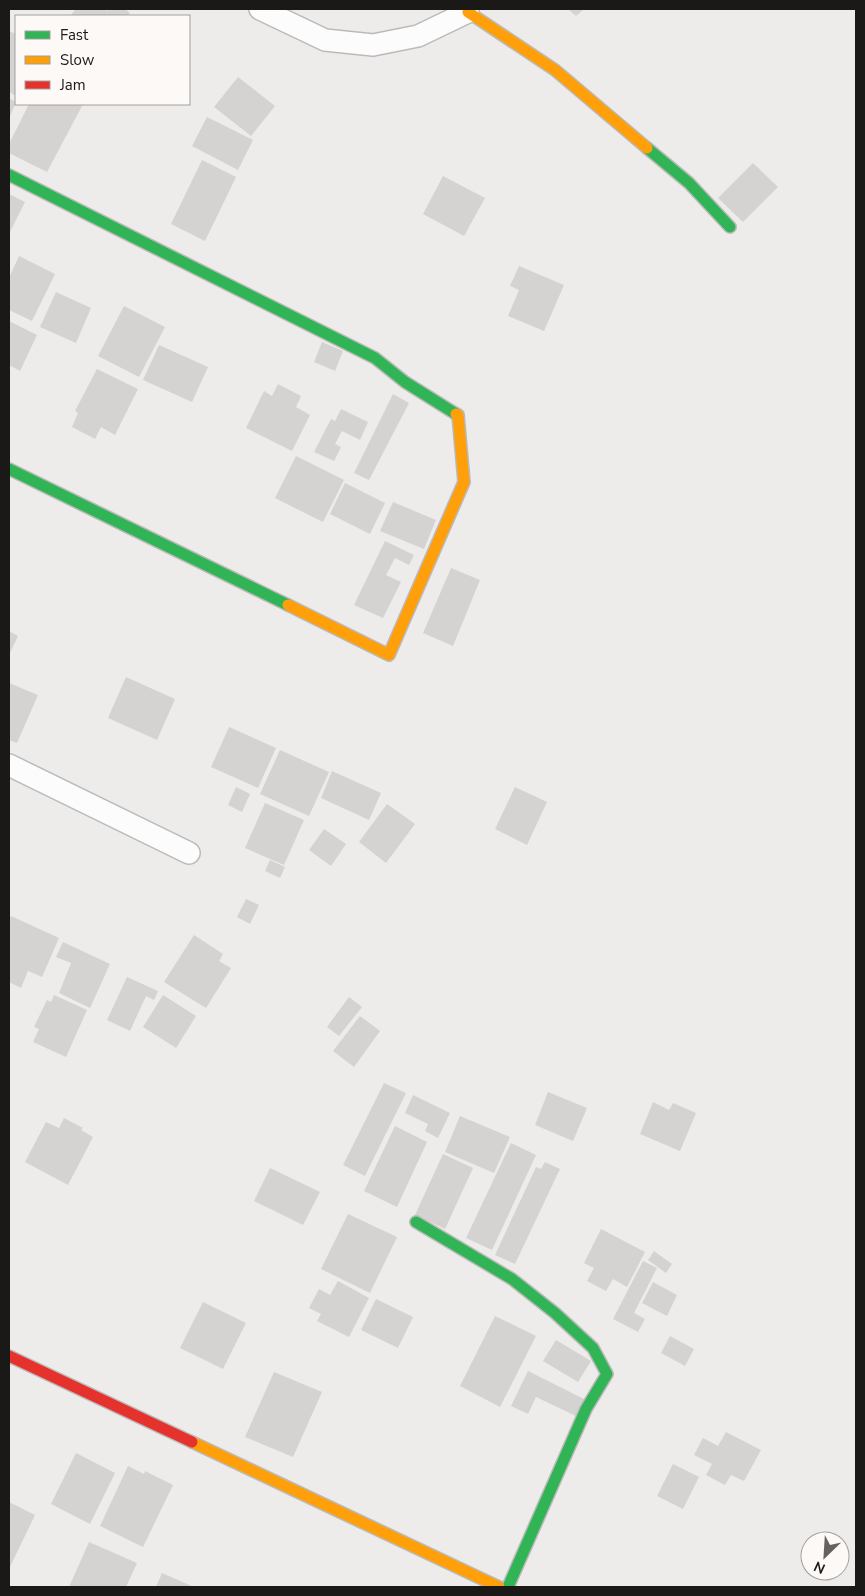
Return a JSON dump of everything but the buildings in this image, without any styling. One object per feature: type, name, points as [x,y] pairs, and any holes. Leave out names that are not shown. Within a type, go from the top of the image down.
[{"type":"street","points":[[260,9],[325,40],[373,45],[418,36],[469,10],[555,70],[689,183],[730,227]]},
{"type":"street","points":[[9,175],[375,358],[405,382],[458,415],[464,482],[389,655],[9,469]]},
{"type":"street","points":[[9,765],[189,853]]},
{"type":"street","points":[[416,1222],[512,1279],[555,1313],[592,1348],[607,1374],[586,1408],[508,1587]]},
{"type":"street","points":[[9,1356],[498,1587]]},
{"type":"traffic: fast","points":[[647,148],[689,183],[730,227]]},
{"type":"traffic: fast","points":[[9,175],[375,358],[405,382],[456,414]]},
{"type":"traffic: fast","points":[[9,469],[288,605]]},
{"type":"traffic: fast","points":[[416,1222],[512,1279],[555,1313],[593,1348],[607,1374],[586,1409],[508,1587]]},
{"type":"traffic: slow","points":[[470,9],[468,12],[555,70],[647,148]]},
{"type":"traffic: slow","points":[[288,605],[389,655],[464,482],[458,415],[456,414]]},
{"type":"traffic: slow","points":[[192,1442],[499,1587]]},
{"type":"traffic: jam","points":[[9,1356],[192,1442]]}]
